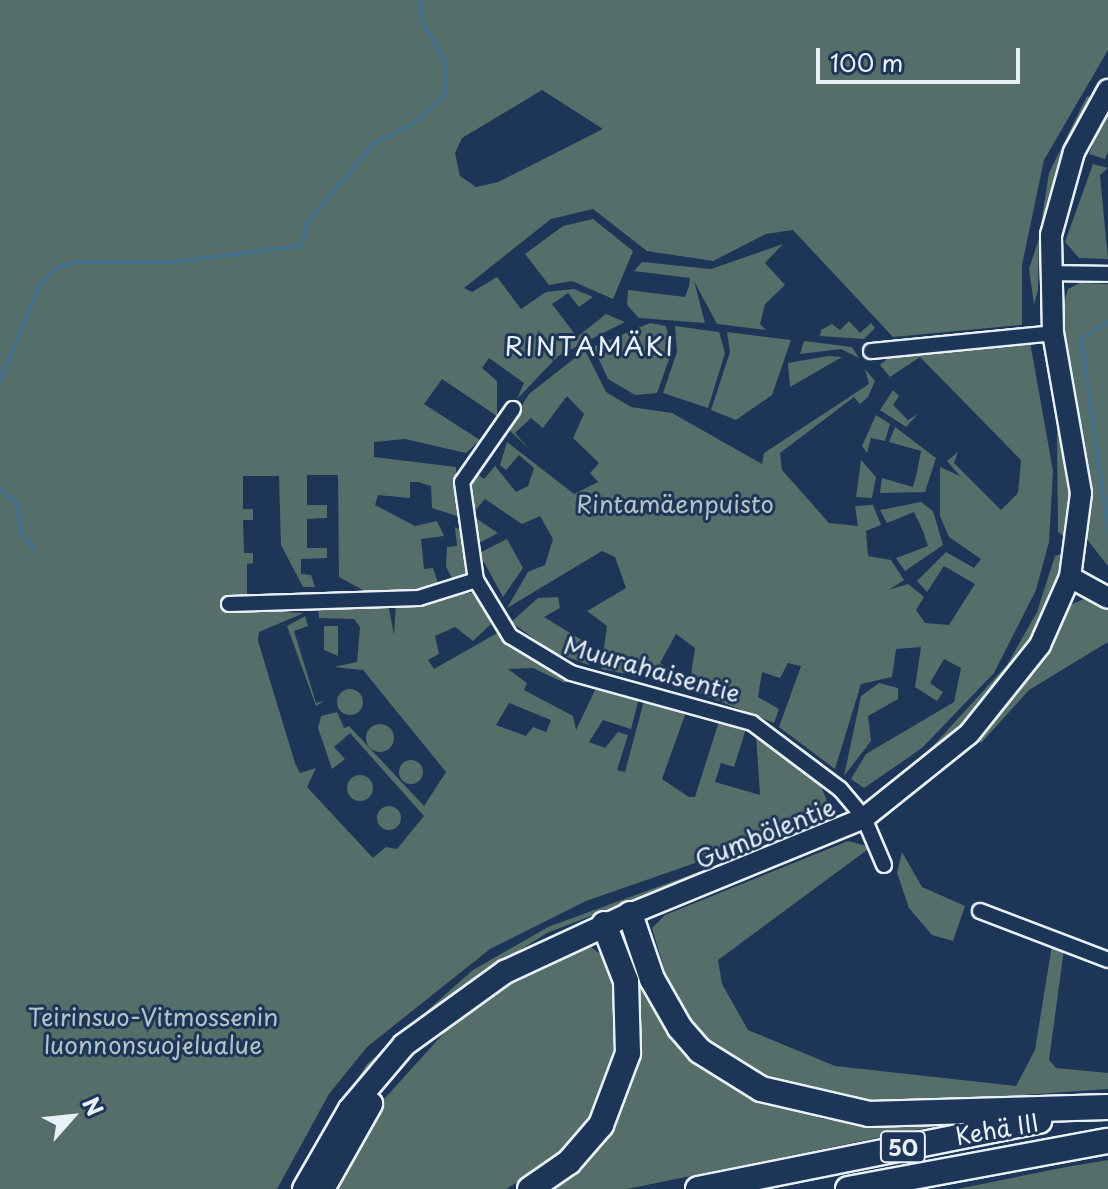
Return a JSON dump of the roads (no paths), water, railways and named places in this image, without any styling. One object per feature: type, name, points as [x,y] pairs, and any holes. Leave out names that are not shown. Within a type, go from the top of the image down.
[{"type":"highway","points":[[630,914],[652,979],[680,1028],[700,1051],[761,1089],[869,1114],[1108,1109]]},
{"type":"highway","points":[[530,1189],[569,1162],[601,1125],[628,1053],[626,981],[604,924]]},
{"type":"highway","name":"Kehä III","points":[[698,1189],[1108,1109]]},
{"type":"highway","name":"Kehä III","points":[[848,1189],[1108,1141]]},
{"type":"highway","points":[[910,1189],[972,1164]]},
{"type":"main road","name":"Gumbölentie","points":[[630,914],[864,818],[939,763],[1003,697],[1040,645],[1070,577],[1081,493],[1053,333],[1052,273],[1061,188],[1108,90]]},
{"type":"main road","points":[[1070,577],[1108,598]]},
{"type":"main road","points":[[304,1189],[376,1075],[457,1002],[604,924],[630,914]]},
{"type":"main road","points":[[323,1189],[378,1092],[457,1002]]},
{"type":"street","points":[[1052,273],[1108,274]]},
{"type":"street","points":[[871,351],[1053,333]]},
{"type":"street","name":"Muurahaisentie","points":[[513,409],[462,477],[476,580],[510,636],[537,656],[571,673],[752,723],[840,789],[864,818],[884,865]]},
{"type":"street","points":[[229,604],[419,598],[476,580]]},
{"type":"street","points":[[980,911],[1108,960]]},
{"type":"waterway","points":[[0,381],[40,285],[55,269],[73,262],[173,262],[302,246],[307,223],[374,143],[413,124],[445,94],[446,63],[422,21],[420,0]]},
{"type":"waterway","points":[[1108,322],[1081,339],[1108,529]]},
{"type":"waterway","points":[[0,489],[17,503],[21,532],[34,550]]},
{"type":"district","name":"RINTAMÄKI","points":[[590,346]]},
{"type":"park label","name":"Rintamäenpuisto","points":[[675,504]]},
{"type":"park label","name":"Teirinsuo-Vitmossenin luonnonsuojelualue","points":[[153,1031]]}]
